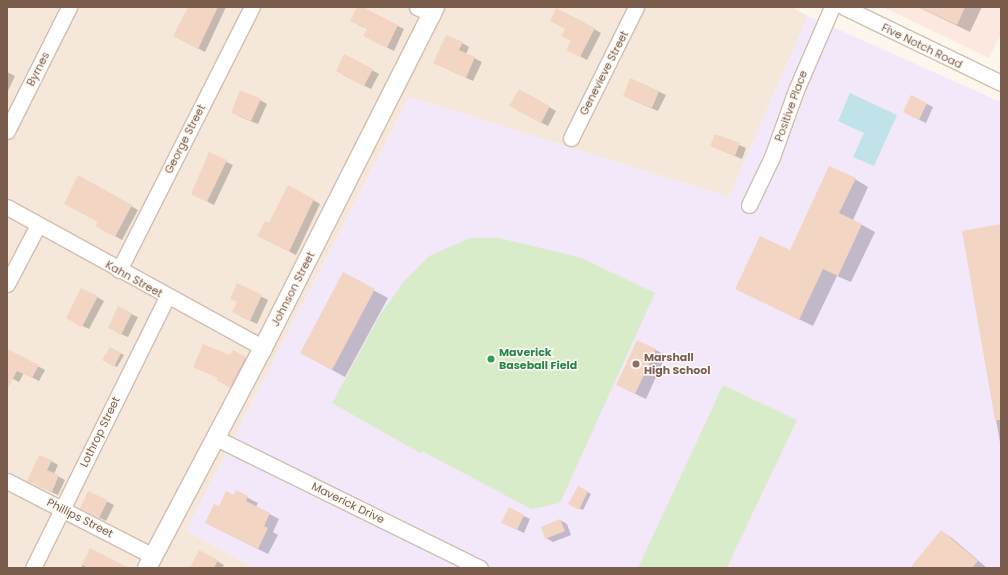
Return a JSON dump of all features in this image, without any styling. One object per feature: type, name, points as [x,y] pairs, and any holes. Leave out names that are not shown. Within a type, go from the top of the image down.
[{"type":"street","name":"Byrnes","points":[[7,131],[69,7]]},
{"type":"street","name":"George Street","points":[[119,270],[252,7]]},
{"type":"street","name":"Genevieve Street","points":[[571,138],[636,7]]},
{"type":"street","name":"Positive Place","points":[[749,205],[772,157],[796,90],[832,7]]},
{"type":"street","name":"Five Notch Road","points":[[844,7],[1001,82]]},
{"type":"street","name":"Johnson Street","points":[[150,562],[263,348],[428,9]]},
{"type":"street","name":"Kahn Street","points":[[7,207],[167,297],[263,348]]},
{"type":"street","points":[[7,284],[38,225]]},
{"type":"street","name":"Lothrop Street","points":[[33,568],[167,297]]},
{"type":"street","name":"Maverick Drive","points":[[216,438],[480,568]]},
{"type":"street","name":"Phillips Street","points":[[7,481],[62,509],[150,562]]},
{"type":"shaded area","points":[[7,7],[791,7],[808,16],[729,197],[409,97],[186,531],[255,568],[7,568]]},
{"type":"shaded area","points":[[883,7],[1001,7],[1001,33],[989,58]]},
{"type":"shaded area","name":"Marshall High School","points":[[808,16],[1001,102],[1001,568],[255,568],[186,531],[409,97],[729,197]]},
{"type":"green space","name":"Maverick Baseball Field","points":[[470,238],[499,238],[579,257],[655,293],[560,503],[531,509],[422,451],[420,453],[332,403],[380,315],[405,280],[429,256]]},
{"type":"green space","points":[[723,385],[797,420],[727,568],[638,568]]},
{"type":"water","points":[[850,93],[897,115],[874,166],[853,157],[864,133],[838,121]]},
{"type":"building","points":[[188,7],[218,7],[198,49],[173,36]]},
{"type":"building","points":[[357,7],[363,7],[398,25],[387,48],[363,36],[367,29],[350,21]]},
{"type":"building","points":[[919,7],[965,7],[957,25]]},
{"type":"building","points":[[556,8],[595,28],[580,57],[566,50],[571,41],[561,36],[565,29],[550,21]]},
{"type":"building","points":[[446,35],[463,42],[459,50],[475,57],[466,78],[433,63]]},
{"type":"building","points":[[344,54],[373,69],[364,86],[336,71]]},
{"type":"building","points":[[630,78],[659,91],[652,108],[623,96]]},
{"type":"building","points":[[519,89],[550,106],[541,123],[509,106]]},
{"type":"building","points":[[240,90],[261,99],[251,121],[231,113]]},
{"type":"building","points":[[911,95],[927,103],[919,120],[903,112]]},
{"type":"building","points":[[715,134],[740,143],[735,156],[710,146]]},
{"type":"building","points":[[209,152],[227,160],[207,202],[191,194]]},
{"type":"building","points":[[829,166],[856,178],[839,213],[862,224],[838,276],[823,269],[799,320],[735,289],[760,236],[790,250]]},
{"type":"building","points":[[78,175],[132,205],[115,237],[95,226],[98,222],[64,204]]},
{"type":"building","points":[[288,185],[314,199],[289,252],[257,236],[265,221],[269,223]]},
{"type":"building","points":[[1001,224],[1001,420],[995,420],[962,231]]},
{"type":"building","points":[[343,272],[375,289],[332,370],[300,353]]},
{"type":"building","points":[[237,283],[262,295],[250,321],[232,312],[237,302],[230,299]]},
{"type":"building","points":[[81,288],[98,296],[82,327],[66,318]]},
{"type":"building","points":[[118,306],[132,313],[121,335],[108,328]]},
{"type":"building","points":[[637,340],[656,349],[635,394],[616,385]]},
{"type":"building","points":[[203,344],[230,355],[233,350],[246,357],[230,388],[216,380],[218,378],[193,367]]},
{"type":"building","points":[[110,347],[121,353],[114,367],[102,360]]},
{"type":"building","points":[[7,349],[39,365],[32,378],[17,371],[7,390]]},
{"type":"building","points":[[39,455],[52,460],[47,470],[59,475],[52,492],[27,481]]},
{"type":"building","points":[[578,486],[588,491],[579,510],[568,504]]},
{"type":"building","points":[[236,490],[248,496],[246,501],[270,513],[264,526],[268,528],[258,549],[205,523],[214,504],[219,506],[226,491],[234,495]]},
{"type":"building","points":[[88,491],[108,500],[99,518],[80,508]]},
{"type":"building","points":[[509,507],[524,515],[517,530],[501,523]]},
{"type":"building","points":[[560,519],[565,531],[545,539],[541,527]]},
{"type":"building","points":[[941,530],[978,561],[972,568],[910,568]]},
{"type":"building","points":[[90,548],[129,568],[88,568],[82,565]]},
{"type":"building","points":[[199,550],[218,560],[214,568],[190,568]]},
{"type":"place","name":"Maverick Baseball Field","points":[[491,359]]},
{"type":"place","name":"Marshall High School","points":[[636,364]]}]
